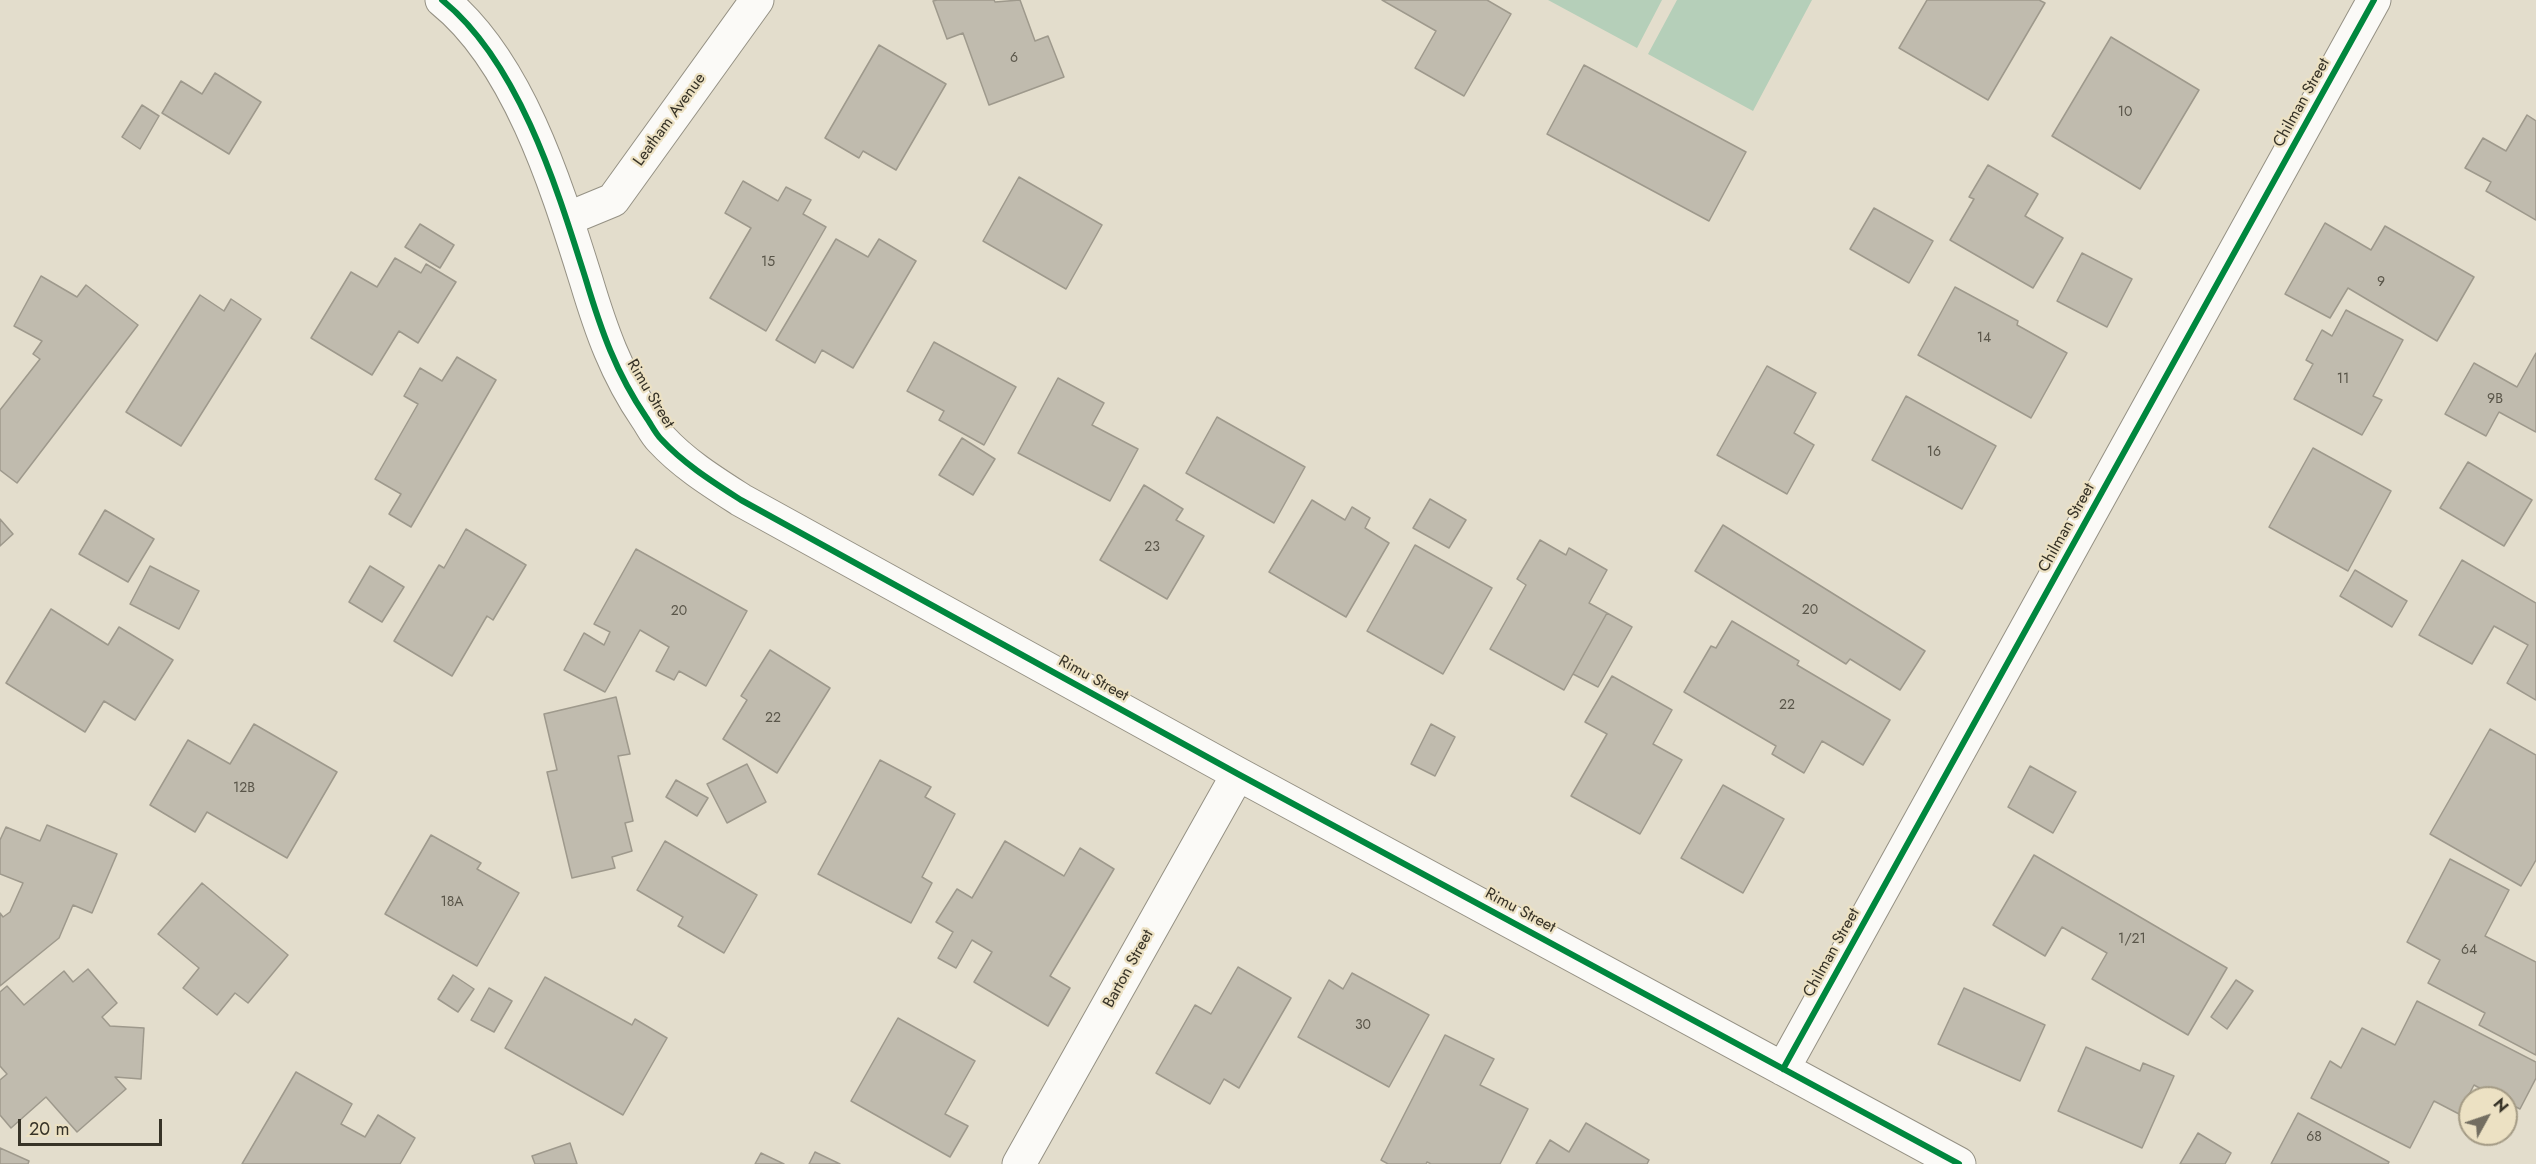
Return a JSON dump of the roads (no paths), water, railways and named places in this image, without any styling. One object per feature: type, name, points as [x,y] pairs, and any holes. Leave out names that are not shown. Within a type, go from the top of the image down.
[{"type":"street","name":"Rimu Street","points":[[442,0],[457,12],[494,57],[528,122],[567,219],[606,344],[631,395],[661,439],[698,471],[741,500],[1238,774],[1959,1164]]},
{"type":"street","name":"Leatham Avenue","points":[[567,219],[613,200],[757,0]]},
{"type":"street","name":"Chilman Street","points":[[1783,1069],[2374,0]]},
{"type":"street","name":"Barton Street","points":[[1019,1164],[1238,774]]}]
